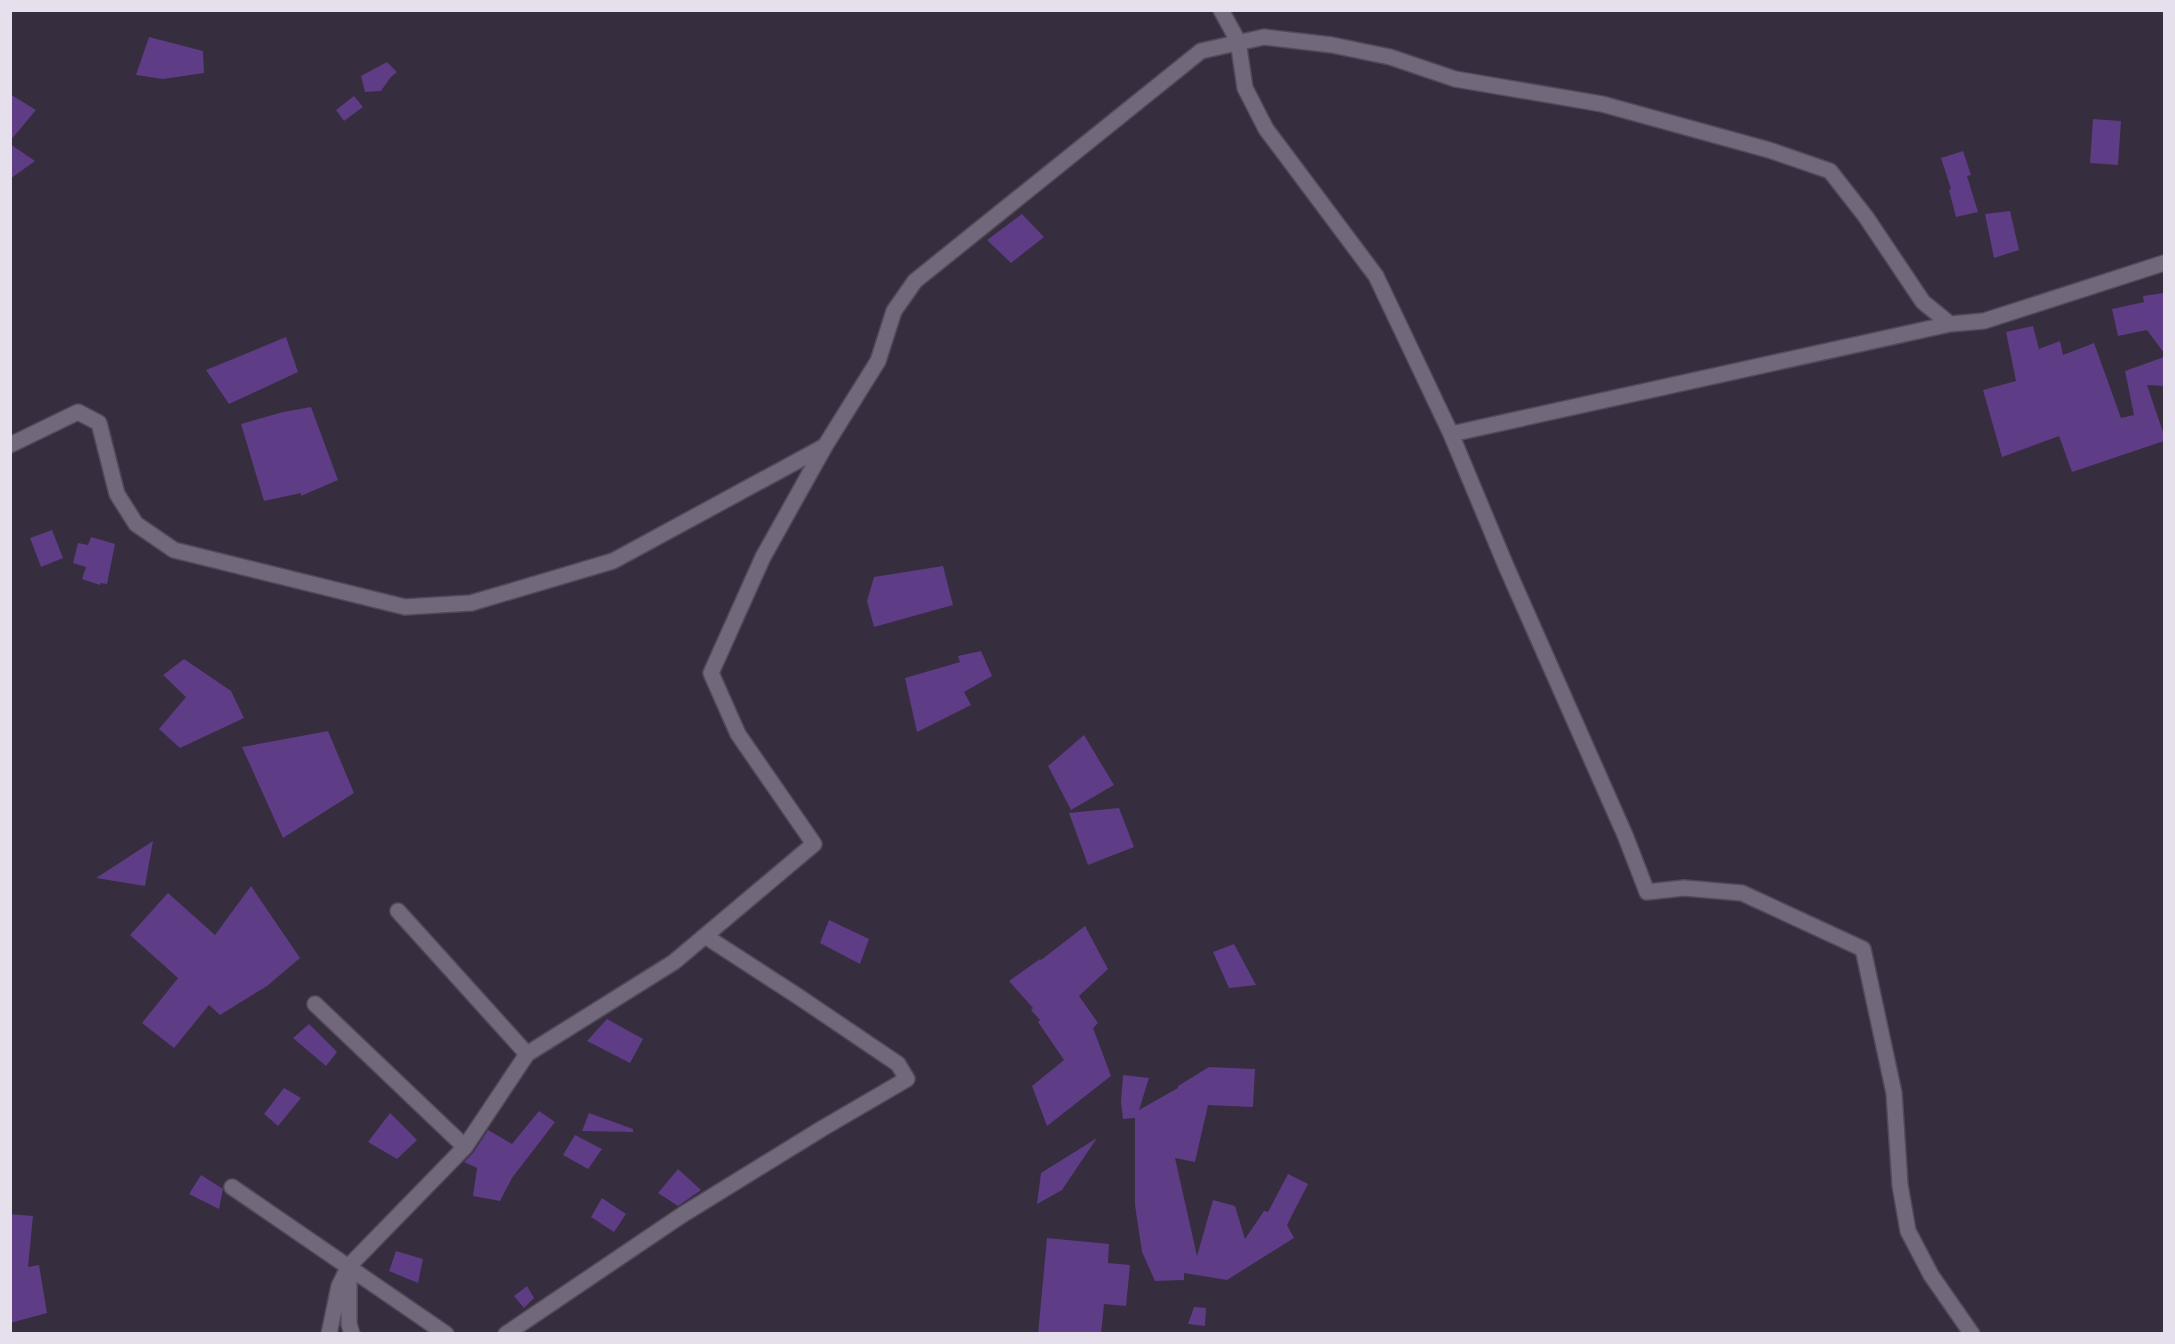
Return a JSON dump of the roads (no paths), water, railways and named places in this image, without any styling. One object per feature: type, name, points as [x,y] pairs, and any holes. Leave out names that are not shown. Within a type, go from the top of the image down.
[{"type":"street","points":[[1221,10],[1238,41],[1245,87],[1266,129],[1376,276],[1451,434],[1506,566],[1625,835],[1647,892],[1684,888],[1742,893],[1863,949],[1894,1093],[1900,1185],[1908,1231],[1930,1275],[1972,1334]]},
{"type":"street","points":[[329,1334],[339,1286],[349,1266],[465,1147],[527,1054],[674,962],[814,844],[738,734],[711,673],[763,557],[825,446],[878,361],[894,311],[915,281],[1201,51],[1264,37],[1332,45],[1390,57],[1455,79],[1602,104],[1769,150],[1830,171],[1866,217],[1923,302],[1950,324]]},
{"type":"street","points":[[1451,434],[1950,324],[1984,321],[2164,263]]},
{"type":"street","points":[[10,445],[78,412],[99,423],[117,494],[136,525],[174,550],[405,607],[471,603],[613,561],[825,446]]},
{"type":"street","points":[[398,911],[527,1054]]},
{"type":"street","points":[[506,1334],[682,1215],[907,1079],[898,1064],[705,936]]},
{"type":"street","points":[[315,1004],[465,1147]]},
{"type":"street","points":[[232,1187],[446,1334]]},
{"type":"street","points":[[349,1266],[349,1324],[352,1334]]}]
